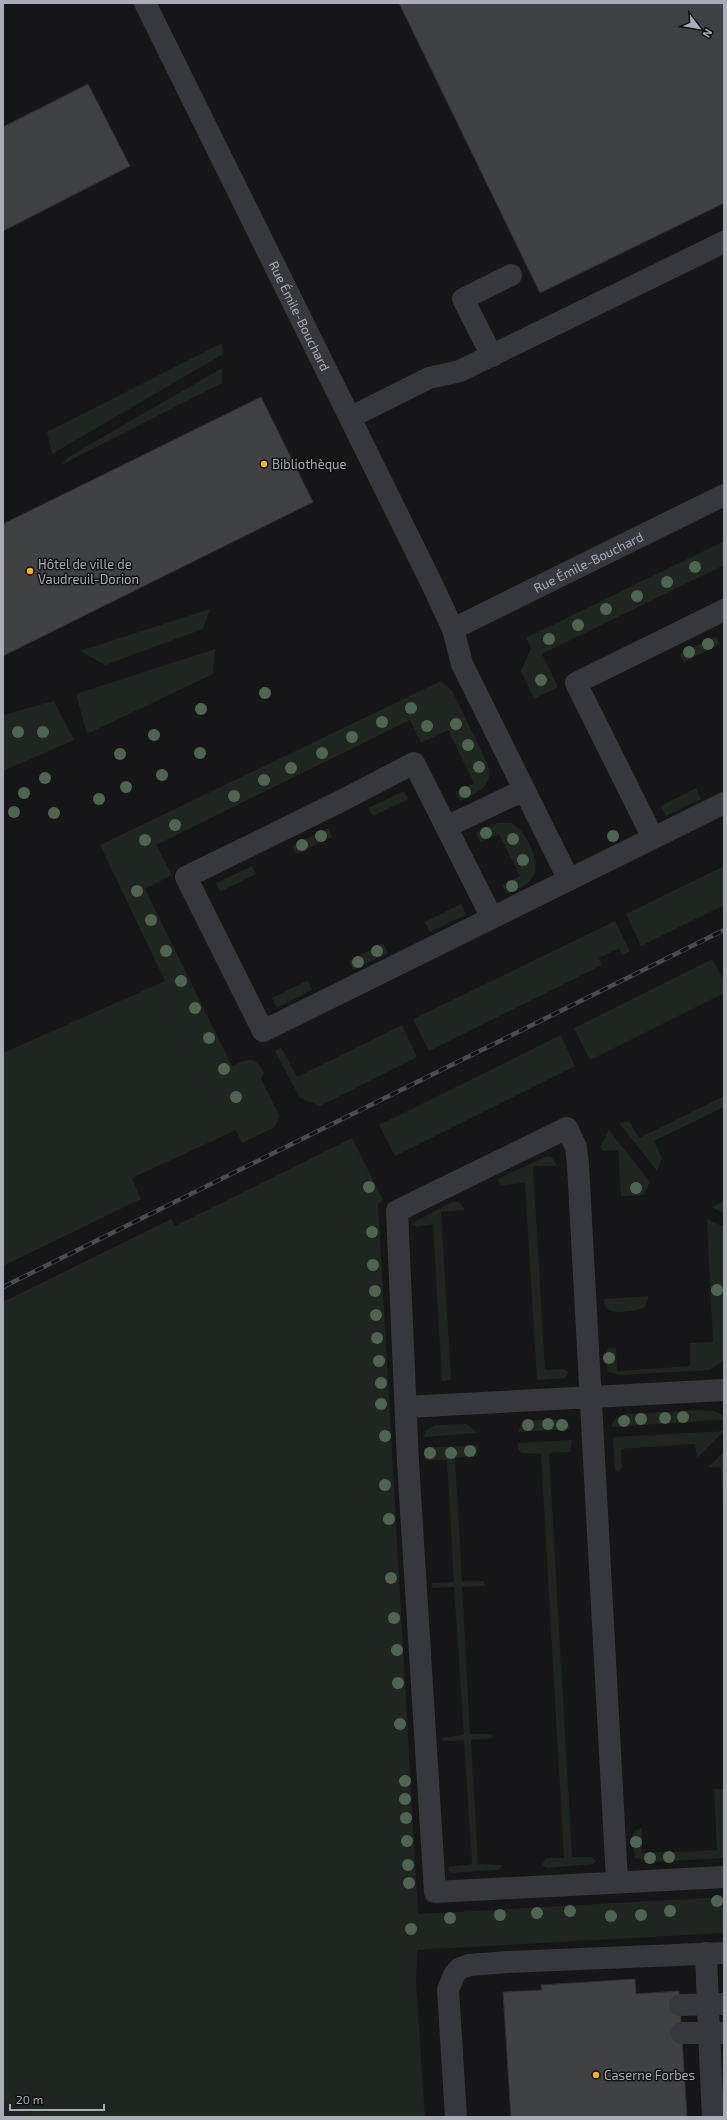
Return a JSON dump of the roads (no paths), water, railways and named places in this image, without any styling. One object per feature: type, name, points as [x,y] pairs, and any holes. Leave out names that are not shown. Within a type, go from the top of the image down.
[{"type":"street","name":"Rue Émile-Bouchard","points":[[146,3],[351,418],[453,629],[462,664],[569,880]]},
{"type":"street","points":[[351,418],[430,378],[460,371],[492,356],[724,242]]},
{"type":"street","points":[[492,356],[463,299],[511,275]]},
{"type":"street","name":"Rue Émile-Bouchard","points":[[453,629],[724,495]]},
{"type":"street","points":[[653,838],[576,683],[724,610]]},
{"type":"street","points":[[492,918],[414,763],[341,801],[186,877],[263,1032],[724,803]]},
{"type":"street","points":[[446,827],[524,790]]},
{"type":"street","points":[[617,1881],[591,1396],[576,1152],[567,1128],[397,1211],[406,1407],[434,1892],[617,1881],[724,1877]]},
{"type":"street","points":[[406,1407],[724,1390]]},
{"type":"street","points":[[456,2117],[448,1990],[454,1975],[459,1969],[469,1965],[508,1962],[715,1953],[717,2033],[713,2117]]},
{"type":"street","points":[[680,2005],[716,2005]]},
{"type":"street","points":[[682,2033],[717,2033]]},
{"type":"railway","points":[[3,1287],[724,930]]},
{"type":"place","name":"Bibliothèque","points":[[264,464]]},
{"type":"place","name":"Hôtel de ville de Vaudreuil-Dorion","points":[[30,571]]},
{"type":"place","name":"Caserne Forbes","points":[[596,2075]]}]
